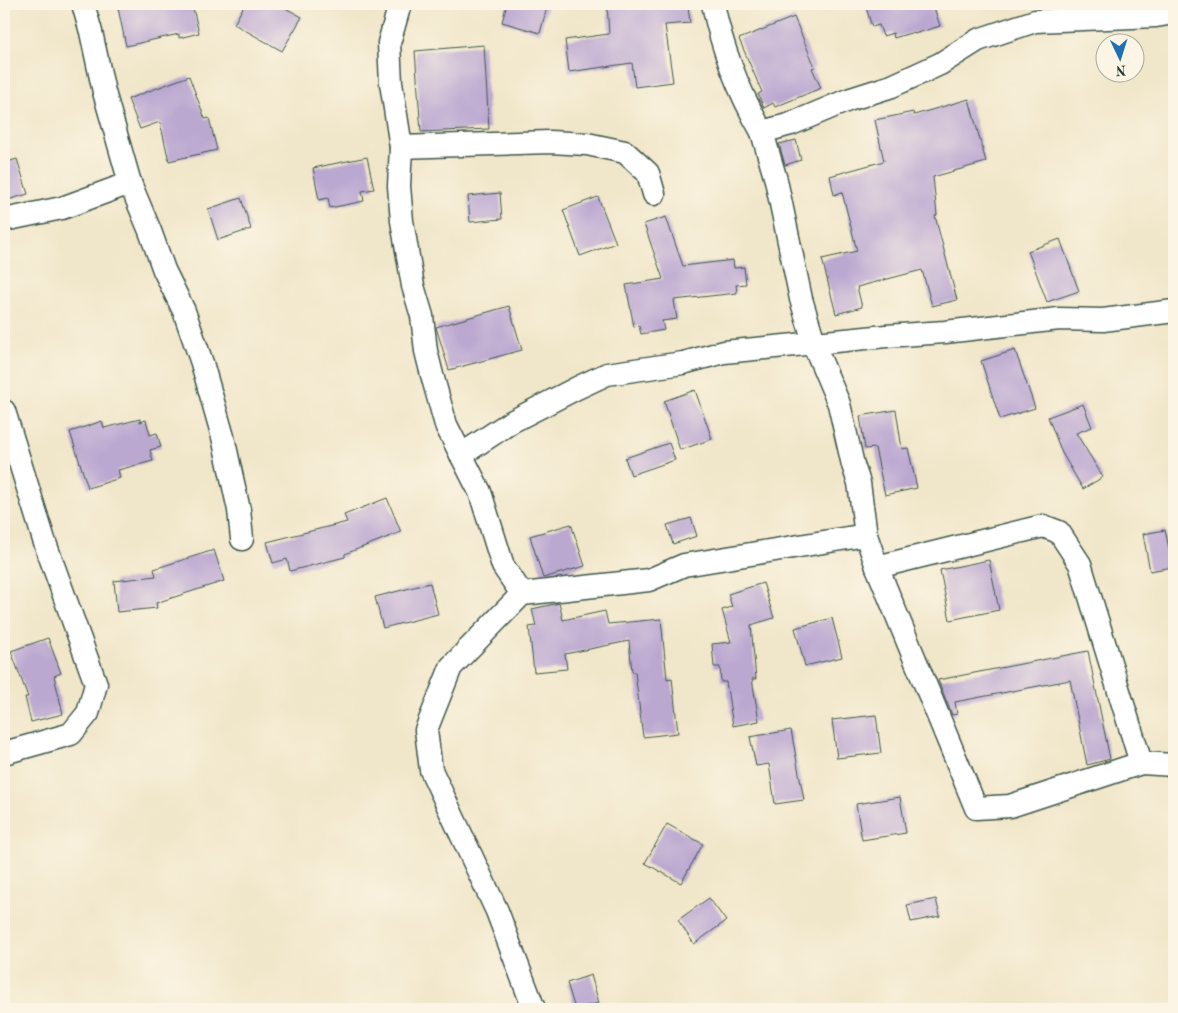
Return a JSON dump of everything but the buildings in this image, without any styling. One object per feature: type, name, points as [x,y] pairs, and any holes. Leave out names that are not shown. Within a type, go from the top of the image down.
[{"type":"street","points":[[83,4],[104,92],[130,183],[164,270],[184,311],[202,362],[223,437],[239,510],[242,539]]},
{"type":"street","points":[[400,4],[388,43],[391,83],[401,148],[400,186],[402,221],[413,286],[422,316],[426,351],[446,425],[480,492],[503,566],[522,594]]},
{"type":"street","points":[[713,4],[722,42],[743,96],[762,132],[776,180],[801,298],[814,343],[839,404],[859,483],[866,535],[877,567],[976,808],[1010,806],[1140,763],[1174,764]]},
{"type":"street","points":[[762,132],[791,124],[848,100],[892,86],[940,64],[978,40],[1035,21],[1156,16],[1174,13]]},
{"type":"street","points":[[401,148],[550,142],[587,144],[625,152],[648,173],[654,194]]},
{"type":"street","points":[[4,220],[62,208],[130,183]]},
{"type":"street","points":[[461,455],[511,422],[607,374],[683,363],[724,352],[946,332],[1059,319],[1103,320],[1174,311]]},
{"type":"street","points":[[4,411],[44,540],[96,684],[88,713],[72,734],[4,753]]},
{"type":"street","points":[[877,567],[1043,526],[1059,532],[1080,564],[1140,763]]},
{"type":"street","points":[[534,1009],[497,912],[431,770],[426,730],[451,667],[522,594],[650,580],[684,565],[866,535]]}]
